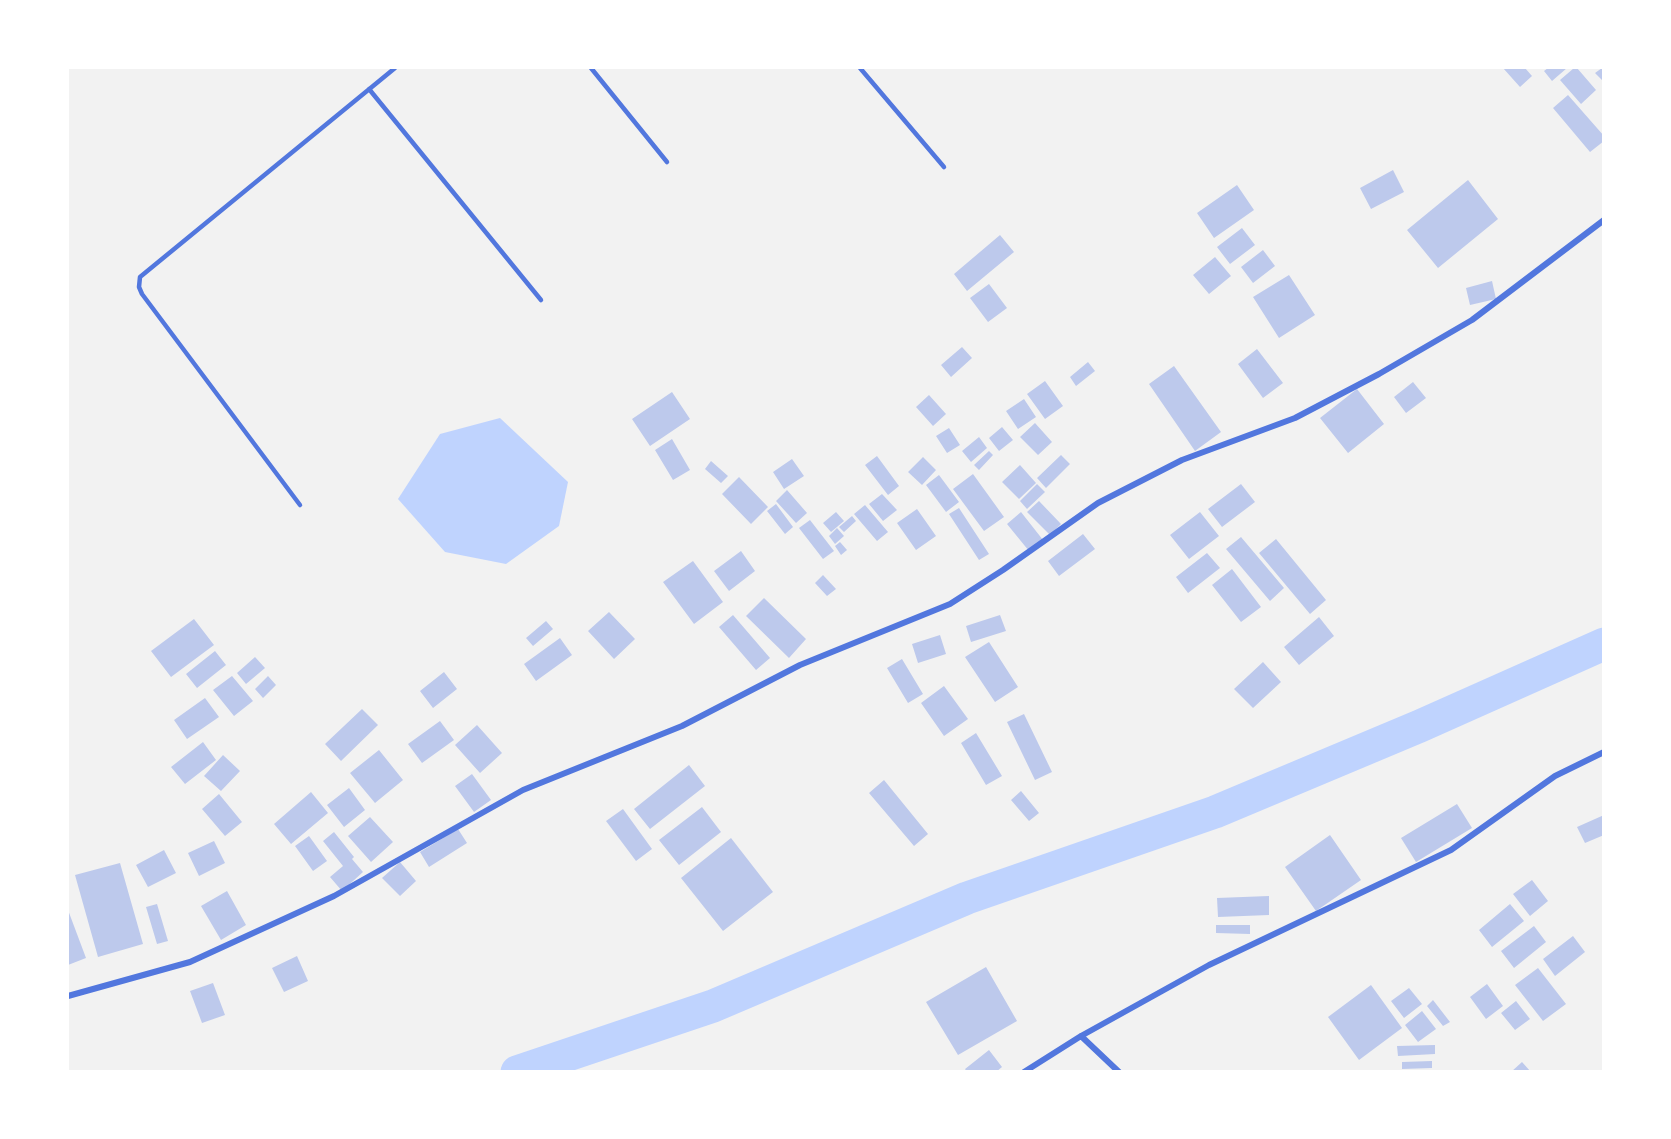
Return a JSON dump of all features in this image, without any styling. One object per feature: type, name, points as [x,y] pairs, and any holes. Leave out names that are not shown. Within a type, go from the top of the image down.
[{"type":"street","points":[[68,996],[190,962],[334,896],[523,790],[682,726],[800,665],[950,604],[1004,570],[1098,503],[1182,460],[1295,418],[1379,374],[1461,326],[1604,220]]},
{"type":"street","points":[[1024,1071],[1080,1036],[1209,965],[1451,850],[1555,776],[1604,752]]},
{"type":"street","points":[[1080,1036],[1119,1071]]},
{"type":"lane","points":[[300,505],[142,294],[139,287],[140,277],[395,68]]},
{"type":"lane","points":[[591,68],[667,162]]},
{"type":"lane","points":[[860,68],[944,167]]},
{"type":"lane","points":[[369,89],[541,300]]},
{"type":"water","points":[[500,418],[568,482],[559,526],[506,564],[445,552],[398,499],[440,434]]},
{"type":"building","points":[[1503,68],[1525,68],[1532,76],[1520,87]]},
{"type":"building","points":[[1548,68],[1567,68],[1552,81],[1544,71]]},
{"type":"building","points":[[1577,68],[1596,90],[1581,104],[1560,80]]},
{"type":"building","points":[[1604,68],[1604,82],[1595,73]]},
{"type":"building","points":[[1568,95],[1604,136],[1604,141],[1590,152],[1553,108]]},
{"type":"building","points":[[1393,170],[1404,192],[1371,209],[1360,188]]},
{"type":"building","points":[[1468,180],[1498,219],[1438,268],[1407,230]]},
{"type":"building","points":[[1237,185],[1254,210],[1214,238],[1197,213]]},
{"type":"building","points":[[1242,228],[1255,245],[1230,264],[1217,247]]},
{"type":"building","points":[[1000,235],[1014,252],[967,291],[954,274]]},
{"type":"building","points":[[1263,250],[1275,266],[1253,283],[1241,267]]},
{"type":"building","points":[[1215,257],[1231,276],[1209,294],[1193,275]]},
{"type":"building","points":[[1289,275],[1315,315],[1279,338],[1253,297]]},
{"type":"building","points":[[1492,281],[1496,299],[1470,305],[1466,288]]},
{"type":"building","points":[[989,284],[1007,308],[988,322],[970,298]]},
{"type":"building","points":[[962,347],[972,358],[951,377],[941,365]]},
{"type":"building","points":[[1257,349],[1283,383],[1263,398],[1238,364]]},
{"type":"building","points":[[1088,362],[1095,371],[1076,386],[1070,377]]},
{"type":"building","points":[[1174,366],[1221,432],[1195,451],[1149,384]]},
{"type":"building","points":[[1045,381],[1063,406],[1045,419],[1027,394]]},
{"type":"building","points":[[1413,382],[1426,398],[1406,413],[1394,397]]},
{"type":"building","points":[[1357,389],[1384,424],[1348,453],[1320,418]]},
{"type":"building","points":[[672,392],[690,419],[650,446],[632,419]]},
{"type":"building","points":[[929,395],[946,414],[933,426],[916,407]]},
{"type":"building","points":[[1024,399],[1036,417],[1018,429],[1006,411]]},
{"type":"building","points":[[1035,423],[1052,442],[1038,455],[1020,437]]},
{"type":"building","points":[[1002,427],[1013,440],[999,451],[989,438]]},
{"type":"building","points":[[949,428],[960,445],[947,453],[936,436]]},
{"type":"building","points":[[979,437],[987,448],[971,462],[962,451]]},
{"type":"building","points":[[672,439],[690,470],[673,480],[655,450]]},
{"type":"building","points":[[989,451],[993,455],[979,470],[974,465]]},
{"type":"building","points":[[1061,455],[1070,464],[1046,488],[1037,478]]},
{"type":"building","points":[[877,456],[899,486],[888,495],[865,465]]},
{"type":"building","points":[[923,457],[936,470],[922,485],[908,472]]},
{"type":"building","points":[[792,459],[804,476],[784,489],[773,472]]},
{"type":"building","points":[[711,461],[728,476],[721,483],[705,469]]},
{"type":"building","points":[[1020,465],[1036,483],[1019,499],[1002,482]]},
{"type":"building","points":[[973,474],[1004,517],[984,531],[953,489]]},
{"type":"building","points":[[939,475],[959,502],[946,512],[926,485]]},
{"type":"building","points":[[739,477],[768,507],[751,524],[722,494]]},
{"type":"building","points":[[1037,484],[1045,492],[1027,509],[1020,501]]},
{"type":"building","points":[[1241,484],[1255,502],[1222,527],[1208,509]]},
{"type":"building","points":[[787,490],[807,513],[796,523],[776,501]]},
{"type":"building","points":[[882,494],[897,510],[883,521],[869,504]]},
{"type":"building","points":[[1039,501],[1061,524],[1050,535],[1027,512]]},
{"type":"building","points":[[776,504],[793,527],[785,534],[767,511]]},
{"type":"building","points":[[865,505],[888,532],[877,541],[854,514]]},
{"type":"building","points":[[959,508],[989,554],[979,560],[949,514]]},
{"type":"building","points":[[917,509],[936,536],[916,550],[897,523]]},
{"type":"building","points":[[836,512],[844,521],[831,532],[823,523]]},
{"type":"building","points":[[1021,512],[1043,540],[1029,551],[1007,524]]},
{"type":"building","points":[[1200,512],[1219,536],[1189,559],[1170,535]]},
{"type":"building","points":[[852,516],[856,521],[844,532],[839,527]]},
{"type":"building","points":[[810,520],[834,551],[823,559],[799,528]]},
{"type":"building","points":[[837,528],[844,536],[835,544],[829,536]]},
{"type":"building","points":[[1083,534],[1095,549],[1059,576],[1048,561]]},
{"type":"building","points":[[1241,537],[1284,588],[1270,601],[1226,549]]},
{"type":"building","points":[[1276,539],[1326,600],[1310,614],[1259,553]]},
{"type":"building","points":[[840,542],[847,550],[841,555],[835,546]]},
{"type":"building","points":[[741,551],[755,571],[729,591],[714,571]]},
{"type":"building","points":[[1207,553],[1220,568],[1188,593],[1176,577]]},
{"type":"building","points":[[693,561],[723,602],[694,624],[663,582]]},
{"type":"building","points":[[1232,569],[1261,607],[1241,622],[1212,585]]},
{"type":"building","points":[[823,575],[836,589],[827,596],[815,583]]},
{"type":"building","points":[[764,598],[806,639],[789,658],[746,616]]},
{"type":"building","points":[[609,612],[635,639],[614,659],[588,631]]},
{"type":"building","points":[[733,615],[770,658],[756,670],[719,627]]},
{"type":"building","points":[[1000,615],[1006,631],[971,642],[966,626]]},
{"type":"building","points":[[1319,617],[1334,636],[1299,665],[1284,647]]},
{"type":"building","points":[[194,619],[214,645],[171,677],[151,651]]},
{"type":"building","points":[[546,621],[553,629],[533,646],[526,638]]},
{"type":"building","points":[[940,635],[946,654],[918,663],[912,644]]},
{"type":"building","points":[[560,638],[572,655],[536,681],[524,664]]},
{"type":"building","points":[[989,642],[1018,687],[995,702],[965,657]]},
{"type":"building","points":[[215,651],[226,665],[197,688],[186,674]]},
{"type":"building","points":[[255,657],[265,668],[246,684],[237,673]]},
{"type":"building","points":[[902,659],[923,694],[908,703],[887,668]]},
{"type":"building","points":[[1263,662],[1281,682],[1253,708],[1234,689]]},
{"type":"building","points":[[444,672],[457,689],[433,708],[420,691]]},
{"type":"building","points":[[232,676],[253,701],[234,716],[213,690]]},
{"type":"building","points":[[268,676],[276,685],[263,698],[255,689]]},
{"type":"building","points":[[944,686],[968,719],[944,736],[921,703]]},
{"type":"building","points":[[205,698],[219,717],[187,739],[174,720]]},
{"type":"building","points":[[362,709],[378,725],[341,761],[325,744]]},
{"type":"building","points":[[1024,714],[1052,772],[1035,780],[1007,722]]},
{"type":"building","points":[[440,721],[454,740],[422,763],[408,744]]},
{"type":"building","points":[[477,725],[502,753],[480,773],[455,745]]},
{"type":"building","points":[[976,733],[1002,776],[986,785],[961,743]]},
{"type":"building","points":[[203,742],[216,760],[185,784],[171,767]]},
{"type":"building","points":[[379,750],[403,780],[375,803],[350,773]]},
{"type":"building","points":[[223,755],[240,771],[221,791],[204,776]]},
{"type":"building","points":[[689,765],[705,786],[650,829],[634,809]]},
{"type":"building","points":[[472,774],[491,800],[474,812],[455,786]]},
{"type":"building","points":[[884,780],[928,834],[914,846],[869,793]]},
{"type":"building","points":[[349,788],[365,810],[344,827],[327,805]]},
{"type":"building","points":[[1021,791],[1039,813],[1029,821],[1011,800]]},
{"type":"building","points":[[311,792],[328,813],[291,844],[274,824]]},
{"type":"building","points":[[219,794],[242,822],[225,836],[202,809]]},
{"type":"building","points":[[1457,804],[1472,828],[1416,862],[1401,838]]},
{"type":"building","points":[[702,807],[721,832],[679,865],[659,840]]},
{"type":"building","points":[[623,809],[652,849],[636,861],[606,821]]},
{"type":"building","points":[[1604,815],[1604,835],[1585,843],[1577,827]]},
{"type":"building","points":[[370,817],[393,842],[371,862],[348,836]]},
{"type":"building","points":[[458,829],[467,843],[429,867],[420,852]]},
{"type":"building","points":[[334,832],[363,872],[342,891],[330,877],[343,866],[323,841]]},
{"type":"building","points":[[1330,835],[1361,880],[1316,911],[1285,867]]},
{"type":"building","points":[[309,836],[327,861],[313,871],[295,846]]},
{"type":"building","points":[[731,838],[773,892],[723,931],[681,878]]},
{"type":"building","points":[[214,841],[225,863],[199,876],[188,853]]},
{"type":"building","points":[[164,850],[176,873],[148,887],[136,865]]},
{"type":"building","points":[[400,862],[416,881],[400,896],[382,878]]},
{"type":"building","points":[[120,863],[143,944],[98,957],[75,875]]},
{"type":"building","points":[[1532,880],[1548,901],[1530,916],[1513,894]]},
{"type":"building","points":[[227,891],[246,925],[221,940],[201,906]]},
{"type":"building","points":[[1269,896],[1269,915],[1218,917],[1217,898]]},
{"type":"building","points":[[157,904],[168,941],[157,944],[146,907]]},
{"type":"building","points":[[1510,904],[1524,921],[1492,947],[1479,930]]},
{"type":"building","points":[[68,910],[86,958],[68,965]]},
{"type":"building","points":[[1216,925],[1250,925],[1250,934],[1216,933]]},
{"type":"building","points":[[1534,926],[1546,942],[1514,968],[1501,951]]},
{"type":"building","points":[[1573,936],[1585,952],[1555,976],[1543,959]]},
{"type":"building","points":[[297,956],[308,981],[284,992],[272,968]]},
{"type":"building","points":[[986,967],[1017,1021],[958,1055],[926,1002]]},
{"type":"building","points":[[1538,968],[1566,1004],[1543,1021],[1515,985]]},
{"type":"building","points":[[213,983],[225,1015],[202,1023],[190,991]]},
{"type":"building","points":[[1487,984],[1503,1006],[1486,1019],[1470,997]]},
{"type":"building","points":[[1371,985],[1402,1028],[1359,1060],[1328,1017]]},
{"type":"building","points":[[1409,988],[1422,1004],[1404,1018],[1391,1001]]},
{"type":"building","points":[[1433,1000],[1450,1022],[1443,1026],[1427,1006]]},
{"type":"building","points":[[1516,1001],[1530,1019],[1515,1030],[1501,1013]]},
{"type":"building","points":[[1422,1011],[1436,1029],[1418,1042],[1405,1025]]},
{"type":"building","points":[[1435,1045],[1435,1054],[1398,1056],[1397,1046]]},
{"type":"building","points":[[989,1050],[1002,1067],[996,1072],[967,1072],[965,1069]]},
{"type":"building","points":[[1432,1061],[1432,1068],[1402,1069],[1402,1062]]},
{"type":"building","points":[[1522,1062],[1531,1072],[1511,1072]]},
{"type":"waterway","points":[[517,1072],[713,1006],[967,898],[1215,812],[1420,726],[1604,644]]}]
